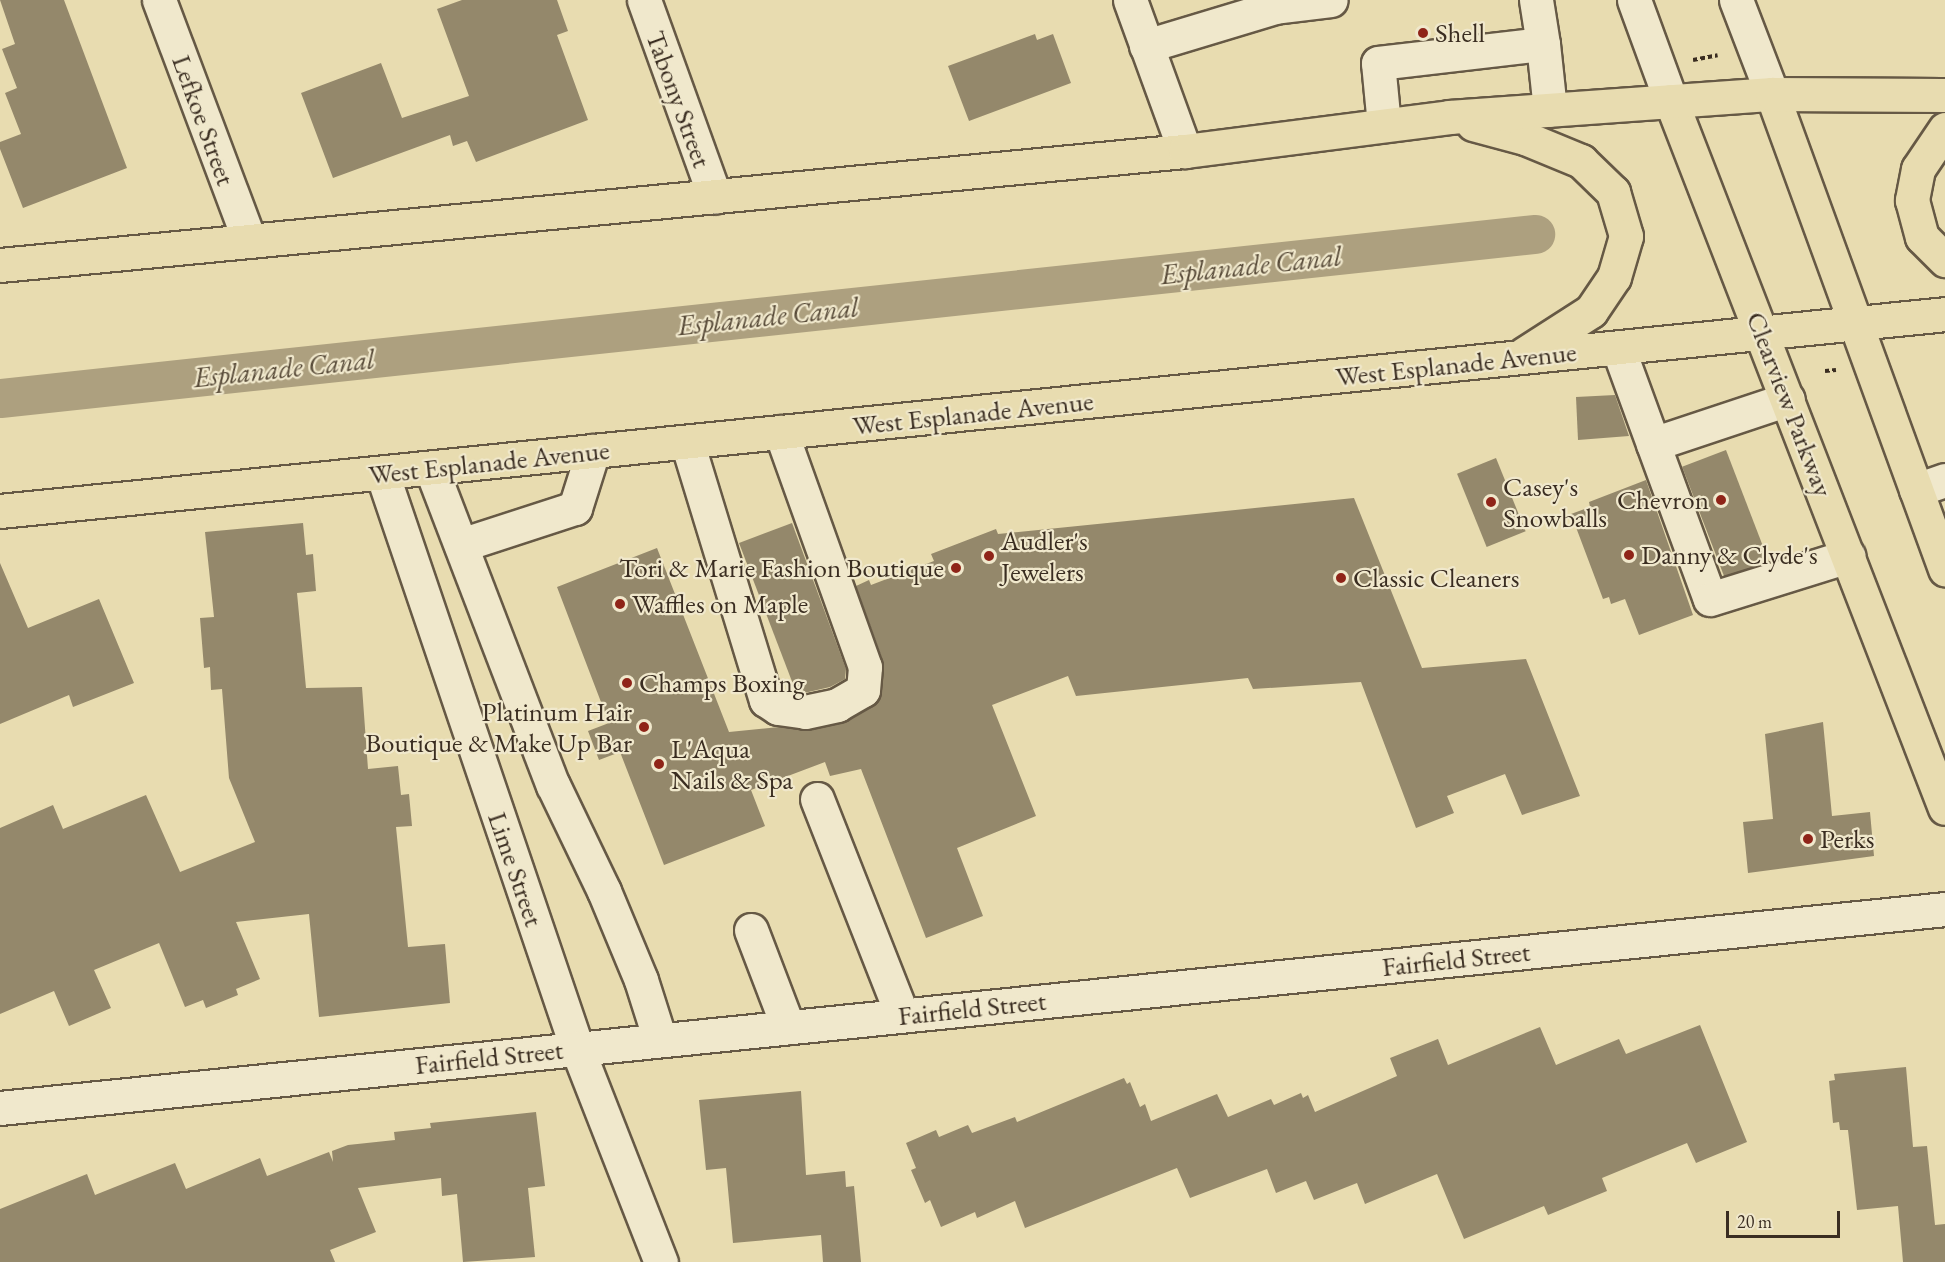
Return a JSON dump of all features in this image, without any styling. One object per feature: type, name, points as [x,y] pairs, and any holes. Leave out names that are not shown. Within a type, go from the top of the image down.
[{"type":"main road","points":[[0,265],[1185,151],[1449,117],[1772,94],[1945,95]]},
{"type":"main road","points":[[1772,94],[1855,326],[1930,485],[1945,569]]},
{"type":"main road","name":"Clearview Parkway","points":[[1671,100],[1945,808]]},
{"type":"main road","points":[[1449,117],[1525,138],[1581,161],[1613,192],[1626,236],[1614,277],[1592,311],[1517,358]]},
{"type":"main road","points":[[1945,129],[1918,169],[1912,200],[1922,237],[1945,260]]},
{"type":"main road","name":"West Esplanade Avenue","points":[[0,511],[1855,326],[1945,314]]},
{"type":"street","name":"Lefkoe Street","points":[[159,0],[249,240]]},
{"type":"street","name":"Tabony Street","points":[[644,0],[715,197]]},
{"type":"street","points":[[1130,0],[1185,151]]},
{"type":"street","points":[[1146,46],[1275,7],[1331,0]]},
{"type":"street","points":[[1536,0],[1550,110]]},
{"type":"street","name":"Clearview Parkway","points":[[1634,0],[1671,100]]},
{"type":"street","points":[[1736,0],[1772,94]]},
{"type":"street","points":[[1384,125],[1378,63],[1543,44]]},
{"type":"street","points":[[1618,348],[1710,599],[1848,556]]},
{"type":"street","points":[[1653,444],[1788,399]]},
{"type":"street","points":[[687,442],[766,700],[778,708],[805,712],[837,705],[863,690],[865,667],[781,432]]},
{"type":"street","points":[[461,545],[575,508],[593,451]]},
{"type":"street","points":[[431,468],[553,785],[613,913],[660,1040]]},
{"type":"street","name":"Lime Street","points":[[382,473],[577,1048],[661,1262]]},
{"type":"street","points":[[817,799],[902,1015]]},
{"type":"street","name":"Fairfield Street","points":[[0,1108],[1945,909]]},
{"type":"street","points":[[751,930],[788,1027]]},
{"type":"path","points":[[1681,62],[1728,54]]},
{"type":"building","points":[[0,0],[64,0],[127,168],[23,208],[0,149],[0,142],[21,134],[5,93],[17,88],[2,49],[15,44]]},
{"type":"building","points":[[462,0],[557,0],[568,31],[557,35],[588,120],[476,162],[467,141],[453,146],[450,135],[333,178],[301,93],[381,63],[402,118],[469,96],[437,9]]},
{"type":"building","points":[[1035,34],[1037,40],[1053,34],[1071,83],[969,121],[948,66]]},
{"type":"building","points":[[1615,395],[1629,436],[1578,440],[1576,397]]},
{"type":"building","points":[[1726,450],[1769,561],[1725,578],[1682,467]]},
{"type":"building","name":"Casey's Snowballs","points":[[1496,458],[1526,531],[1487,547],[1457,474]]},
{"type":"building","name":"Danny & Clyde's","points":[[1646,480],[1693,615],[1639,635],[1625,599],[1611,604],[1609,597],[1603,599],[1571,514],[1590,507],[1589,502]]},
{"type":"building","points":[[1354,498],[1422,668],[1526,659],[1580,796],[1522,815],[1505,774],[1447,796],[1454,813],[1416,828],[1361,682],[1253,689],[1248,678],[1076,696],[1068,676],[992,705],[1036,816],[957,848],[983,916],[926,938],[861,769],[830,776],[825,762],[751,790],[765,826],[664,865],[620,752],[599,760],[588,731],[609,723],[557,587],[657,548],[729,732],[779,727],[809,730],[846,721],[873,706],[882,692],[883,661],[856,586],[869,580],[871,585],[934,561],[931,554],[996,529],[998,534]]},
{"type":"building","points":[[303,523],[306,555],[313,554],[316,591],[297,593],[306,688],[362,687],[368,769],[398,766],[401,795],[409,794],[412,826],[396,827],[408,947],[445,944],[450,1003],[319,1017],[309,914],[236,922],[260,979],[236,989],[238,995],[206,1008],[203,1000],[185,1007],[159,943],[94,970],[111,1008],[69,1026],[54,991],[0,1014],[0,828],[53,805],[63,829],[146,795],[180,872],[255,842],[229,778],[222,689],[211,690],[210,667],[204,668],[200,618],[214,617],[205,532]]},
{"type":"building","points":[[792,523],[846,669],[845,679],[830,687],[804,693],[796,692],[739,543]]},
{"type":"building","points":[[0,563],[28,628],[99,599],[134,683],[73,707],[69,695],[0,724]]},
{"type":"building","points":[[1823,722],[1832,816],[1870,812],[1874,856],[1748,873],[1743,822],[1773,819],[1765,734]]},
{"type":"building","points":[[1700,1025],[1747,1142],[1696,1163],[1687,1143],[1602,1178],[1607,1191],[1548,1215],[1544,1206],[1464,1239],[1437,1174],[1365,1204],[1357,1183],[1314,1200],[1306,1181],[1276,1193],[1267,1169],[1190,1198],[1177,1168],[1025,1228],[1015,1201],[977,1218],[975,1212],[941,1227],[930,1200],[925,1203],[911,1170],[916,1168],[906,1143],[936,1130],[939,1137],[968,1125],[972,1133],[1015,1117],[1017,1122],[1124,1078],[1127,1084],[1130,1082],[1140,1107],[1145,1104],[1151,1121],[1217,1094],[1228,1117],[1271,1099],[1274,1105],[1301,1093],[1303,1098],[1308,1095],[1315,1112],[1397,1076],[1390,1058],[1438,1039],[1448,1065],[1540,1027],[1556,1065],[1619,1039],[1626,1054]]},
{"type":"building","points":[[1906,1067],[1913,1147],[1927,1146],[1935,1225],[1945,1224],[1945,1262],[1903,1262],[1898,1206],[1857,1210],[1848,1130],[1840,1130],[1839,1122],[1833,1123],[1829,1081],[1835,1080],[1834,1074]]},
{"type":"building","points":[[801,1091],[806,1175],[845,1171],[846,1187],[854,1186],[861,1262],[823,1262],[821,1235],[733,1243],[726,1168],[706,1170],[699,1100]]},
{"type":"building","points":[[536,1112],[545,1186],[528,1188],[535,1257],[463,1262],[457,1194],[442,1196],[441,1178],[358,1188],[376,1232],[330,1250],[335,1262],[0,1262],[0,1209],[87,1174],[95,1195],[175,1163],[186,1189],[260,1158],[267,1176],[329,1152],[333,1162],[332,1151],[348,1145],[395,1140],[394,1132],[431,1128],[430,1123]]},
{"type":"waterway","name":"Esplanade Canal","points":[[0,398],[1535,234]]},
{"type":"place","name":"Shell","points":[[1423,33]]},
{"type":"place","name":"Chevron","points":[[1721,500]]},
{"type":"place","name":"Casey's Snowballs","points":[[1491,502]]},
{"type":"place","name":"Danny & Clyde's","points":[[1629,555]]},
{"type":"place","name":"Audler's Jewelers","points":[[989,556]]},
{"type":"place","name":"Tori & Marie Fashion Boutique","points":[[956,568]]},
{"type":"place","name":"Classic Cleaners","points":[[1341,578]]},
{"type":"place","name":"Waffles on Maple","points":[[620,604]]},
{"type":"place","name":"Champs Boxing","points":[[627,683]]},
{"type":"place","name":"Platinum Hair Boutique & Make Up Bar","points":[[644,727]]},
{"type":"place","name":"L'Aqua Nails & Spa","points":[[659,764]]},
{"type":"place","name":"Perks","points":[[1808,839]]}]
